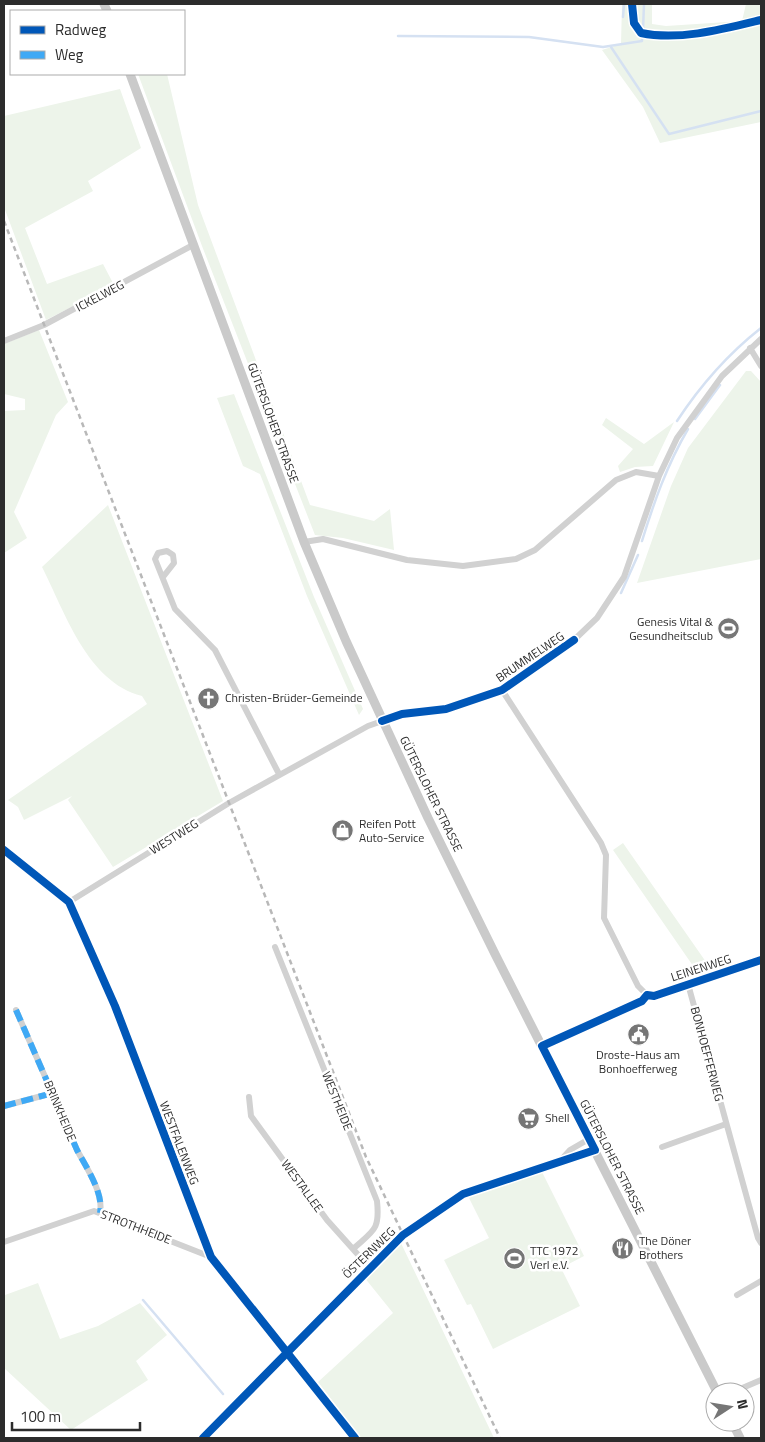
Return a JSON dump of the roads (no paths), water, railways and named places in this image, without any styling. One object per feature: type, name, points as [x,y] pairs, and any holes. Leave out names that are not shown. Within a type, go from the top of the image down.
[{"type":"main road","name":"GÜTERSLOHER STRASSE","points":[[130,75],[304,542],[382,721],[491,945],[712,1382]]},
{"type":"street","name":"ICKELWEG","points":[[4,341],[52,321],[193,245]]},
{"type":"street","name":"BRUMMELWEG","points":[[382,721],[402,714],[446,709],[502,690],[555,655],[597,618],[624,577],[659,476],[677,438],[700,403],[722,376],[761,339]]},
{"type":"street","points":[[750,348],[761,366]]},
{"type":"street","points":[[304,542],[323,539],[406,560],[463,566],[516,559],[535,550],[616,480],[636,472],[659,476]]},
{"type":"street","points":[[163,577],[174,609],[215,650],[279,774]]},
{"type":"street","name":"LEINENWEG","points":[[502,690],[601,843],[606,855],[604,918],[638,986],[647,995],[654,996],[761,960]]},
{"type":"street","name":"WESTWEG","points":[[69,902],[279,774],[368,726],[382,721]]},
{"type":"street","name":"WESTFALENWEG","points":[[4,850],[69,902],[115,1006],[211,1257],[355,1438]]},
{"type":"street","name":"WESTHEIDE","points":[[275,948],[377,1201],[379,1220],[374,1230],[353,1249]]},
{"type":"street","name":"BONHOEFFERWEG","points":[[688,984],[758,1238],[761,1243]]},
{"type":"street","name":"BRINKHEIDE","points":[[16,1010],[102,1205],[100,1213]]},
{"type":"street","points":[[4,1106],[52,1093]]},
{"type":"street","name":"WESTALLEE","points":[[249,1097],[251,1116],[327,1220],[369,1267]]},
{"type":"street","points":[[662,1147],[726,1124]]},
{"type":"street","name":"ÖSTERNWEG","points":[[560,1161],[570,1150],[589,1139]]},
{"type":"street","name":"ÖSTERNWEG","points":[[203,1438],[369,1267],[403,1235],[463,1194],[595,1150]]},
{"type":"street","name":"STROTHHEIDE","points":[[4,1242],[94,1211],[211,1257]]},
{"type":"street","points":[[737,1295],[761,1281]]},
{"type":"waterway","points":[[623,17],[624,4]]},
{"type":"waterway","points":[[643,30],[644,4]]},
{"type":"waterway","points":[[398,36],[529,37],[603,47],[642,41],[642,38]]},
{"type":"waterway","points":[[611,47],[669,134],[761,111]]},
{"type":"waterway","points":[[677,421],[715,371],[761,328]]},
{"type":"waterway","points":[[695,419],[720,385]]},
{"type":"waterway","points":[[642,541],[662,484],[688,429]]},
{"type":"waterway","points":[[621,593],[638,555]]},
{"type":"waterway","points":[[143,1300],[223,1394]]},
{"type":"railway","points":[[4,221],[366,1157],[500,1438]]},
{"type":"place","name":"Genesis Vital & Gesundheitsclub","points":[[729,629]]},
{"type":"place","name":"Christen-Brüder-Gemeinde","points":[[209,698]]},
{"type":"place","name":"Reifen Pott Auto-Service","points":[[343,831]]},
{"type":"place","name":"Droste-Haus am Bonhoefferweg","points":[[638,1034]]},
{"type":"place","name":"Shell","points":[[529,1118]]},
{"type":"place","name":"The Döner Brothers","points":[[623,1248]]},
{"type":"place","name":"TTC 1972 Verl e.V.","points":[[514,1258]]}]
